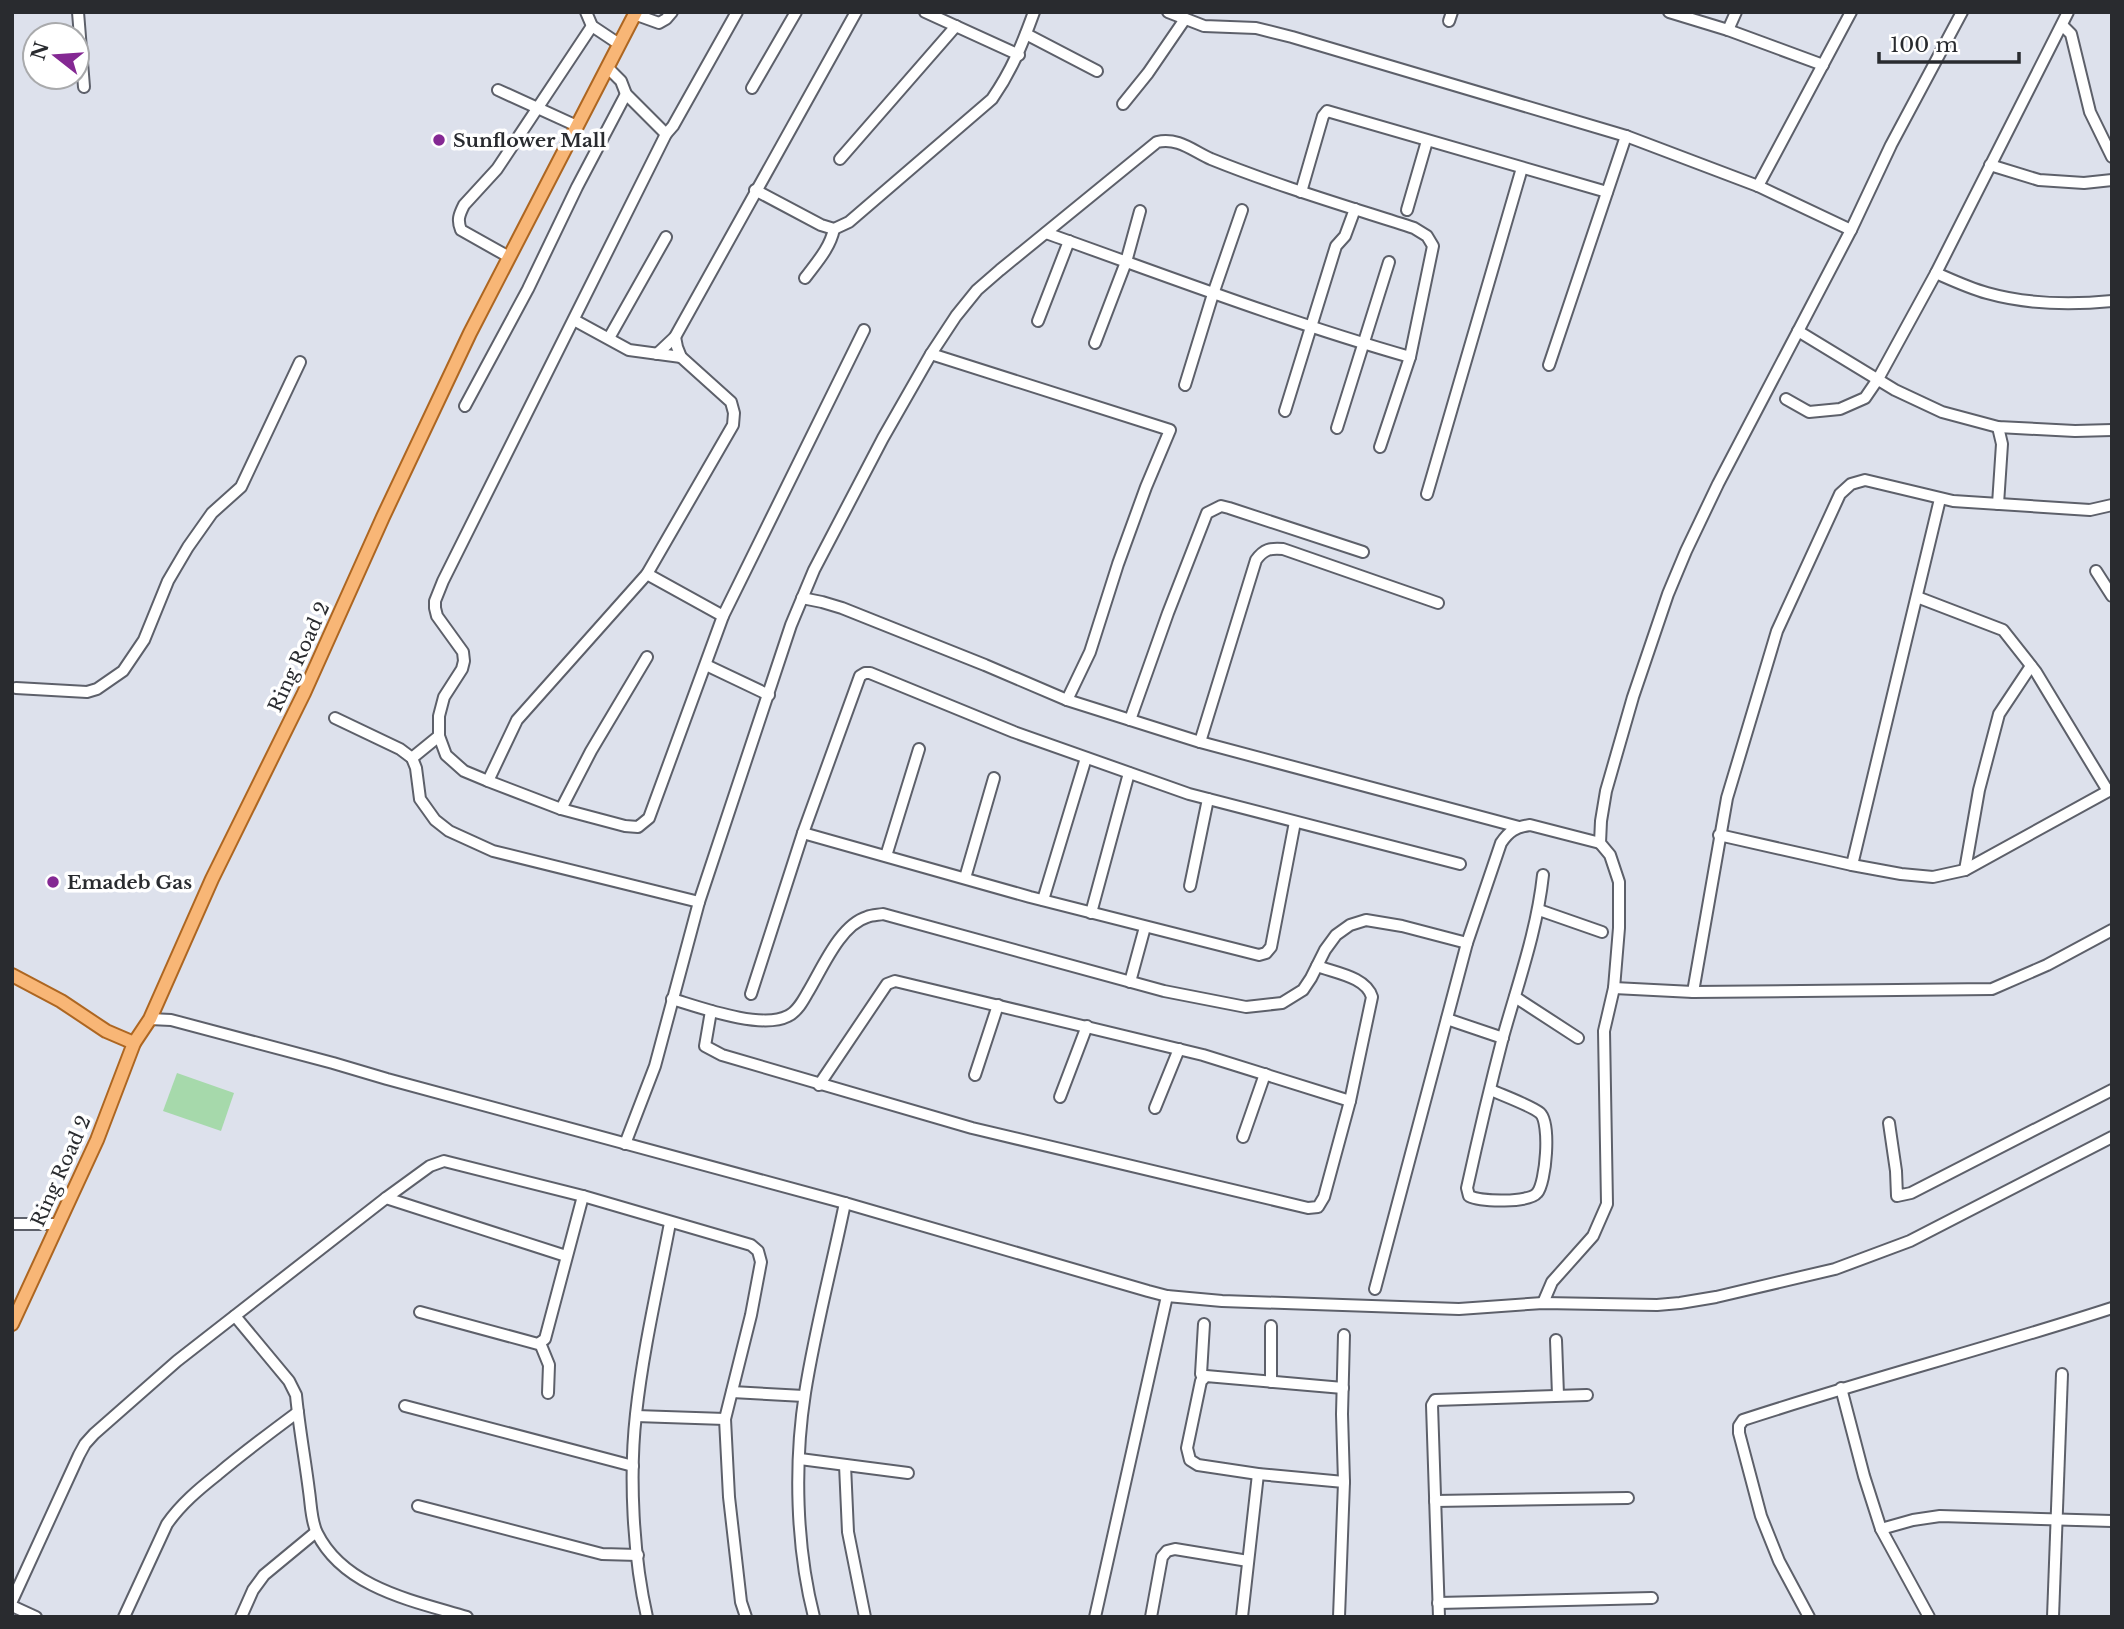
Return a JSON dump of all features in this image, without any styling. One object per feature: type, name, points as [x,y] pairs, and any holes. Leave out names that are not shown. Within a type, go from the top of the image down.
[{"type":"main road","name":"Ring Road 2","points":[[12,1324],[97,1140],[134,1043],[150,1020],[212,879],[304,693],[470,333],[635,13]]},
{"type":"main road","points":[[12,975],[61,1001],[106,1031],[134,1043]]},
{"type":"street","points":[[586,12],[592,26],[620,44]]},
{"type":"street","points":[[635,13],[659,23],[672,12]]},
{"type":"street","points":[[737,12],[666,134],[435,601],[437,615],[463,652],[464,661],[462,669],[444,697],[439,716],[439,736],[446,755],[464,771],[561,809],[625,827],[638,827],[649,818],[723,616],[864,330]]},
{"type":"street","points":[[752,88],[796,12]]},
{"type":"street","points":[[657,354],[675,337],[856,12]]},
{"type":"street","points":[[925,12],[1019,55]]},
{"type":"street","points":[[755,190],[821,225],[834,229],[849,222],[992,99],[1019,55],[1034,12]]},
{"type":"street","points":[[1168,12],[1204,26],[1256,29],[1292,37],[1626,136],[1758,186],[1851,230]]},
{"type":"street","points":[[1669,12],[1728,30],[1823,65]]},
{"type":"street","points":[[1728,30],[1736,12]]},
{"type":"street","points":[[1758,186],[1851,12]]},
{"type":"street","points":[[1600,843],[1606,792],[1633,697],[1668,594],[1686,551],[1718,484],[1851,230],[1891,145],[1962,12]]},
{"type":"street","points":[[1786,399],[1809,412],[1840,409],[1865,398],[1936,274],[2068,12]]},
{"type":"street","points":[[1123,104],[1148,74],[1185,19]]},
{"type":"street","points":[[2062,25],[2071,33],[2091,112],[2112,158]]},
{"type":"street","points":[[509,257],[465,234],[458,219],[464,205],[497,169],[592,26]]},
{"type":"street","points":[[840,159],[956,26]]},
{"type":"street","points":[[1026,34],[1097,71]]},
{"type":"street","points":[[608,68],[621,81],[626,94],[666,134]]},
{"type":"street","points":[[498,90],[577,126]]},
{"type":"street","points":[[465,406],[528,289],[626,94]]},
{"type":"street","points":[[1301,192],[1323,116],[1327,111],[1607,192]]},
{"type":"street","points":[[1549,365],[1626,136]]},
{"type":"street","points":[[625,1144],[655,1066],[699,902],[802,598],[883,438],[931,354],[977,290],[1157,142],[1167,140],[1301,192],[1414,228],[1427,236],[1433,246],[1410,357],[1380,447]]},
{"type":"street","points":[[1407,210],[1427,141]]},
{"type":"street","points":[[1990,165],[2039,180],[2084,183],[2112,180]]},
{"type":"street","points":[[1427,494],[1522,168]]},
{"type":"street","points":[[1285,411],[1336,246],[1345,236],[1355,209]]},
{"type":"street","points":[[1185,385],[1242,210]]},
{"type":"street","points":[[1095,343],[1126,262],[1140,211]]},
{"type":"street","points":[[805,278],[826,249],[834,229]]},
{"type":"street","points":[[1046,233],[1213,293],[1410,357]]},
{"type":"street","points":[[608,338],[666,237]]},
{"type":"street","points":[[1038,321],[1069,241]]},
{"type":"street","points":[[1337,428],[1389,262]]},
{"type":"street","points":[[1936,274],[1985,293],[2011,299],[2054,303],[2112,301]]},
{"type":"street","points":[[574,320],[629,349],[681,357]]},
{"type":"street","points":[[1798,331],[1895,390],[1942,412],[1998,427],[2112,430]]},
{"type":"street","points":[[488,781],[517,720],[646,574],[733,425],[731,402],[681,357],[675,337]]},
{"type":"street","points":[[931,354],[1170,430],[1118,564],[1090,652],[1067,700]]},
{"type":"street","points":[[16,688],[87,692],[97,689],[123,671],[144,640],[168,581],[188,547],[212,513],[241,486],[300,362]]},
{"type":"street","points":[[1998,427],[2002,444],[1998,504]]},
{"type":"street","points":[[1693,992],[1727,797],[1777,631],[1840,494],[1851,484],[1865,480],[1940,499],[2090,510],[2112,505]]},
{"type":"street","points":[[1852,865],[1940,499]]},
{"type":"street","points":[[1130,720],[1207,513],[1221,506],[1363,552]]},
{"type":"street","points":[[1200,742],[1256,560],[1262,552],[1271,548],[1283,549],[1438,603]]},
{"type":"street","points":[[2096,571],[2112,596]]},
{"type":"street","points":[[646,574],[723,616]]},
{"type":"street","points":[[1719,835],[1852,865],[1933,877],[1965,870],[2110,790],[2031,666],[2003,630],[1917,597]]},
{"type":"street","points":[[802,598],[842,608],[1067,700],[1200,742],[1519,827]]},
{"type":"street","points":[[561,809],[591,751],[647,657]]},
{"type":"street","points":[[705,665],[769,695]]},
{"type":"street","points":[[1965,870],[1979,790],[1999,713],[2031,666]]},
{"type":"street","points":[[751,994],[803,833],[860,676],[865,673],[1014,733],[1208,799],[1460,864]]},
{"type":"street","points":[[335,718],[400,749],[412,758],[416,768],[419,799],[435,820],[449,831],[493,852],[699,902]]},
{"type":"street","points":[[412,758],[439,736]]},
{"type":"street","points":[[886,856],[919,749]]},
{"type":"street","points":[[1043,900],[1086,758]]},
{"type":"street","points":[[1091,913],[1129,773]]},
{"type":"street","points":[[965,878],[994,778]]},
{"type":"street","points":[[1190,886],[1208,799]]},
{"type":"street","points":[[803,833],[1091,913],[1259,955],[1266,953],[1271,947],[1295,822]]},
{"type":"street","points":[[1375,1289],[1467,943],[1501,843],[1508,832],[1530,825],[1600,843],[1610,855],[1619,882],[1619,928],[1614,988],[1604,1031],[1607,1204],[1593,1236],[1552,1282],[1543,1303]]},
{"type":"street","points":[[1491,1090],[1540,1113],[1546,1123],[1548,1135],[1541,1185],[1537,1193],[1529,1199],[1478,1200],[1469,1196],[1467,1188],[1503,1038],[1539,910],[1543,875]]},
{"type":"street","points":[[1539,910],[1602,932]]},
{"type":"street","points":[[672,999],[740,1018],[766,1020],[787,1017],[800,1006],[840,937],[866,917],[883,914],[1164,991],[1246,1007],[1282,1003],[1303,990],[1336,935],[1350,925],[1366,920],[1402,926],[1467,943]]},
{"type":"street","points":[[1130,982],[1145,927]]},
{"type":"street","points":[[1614,988],[1693,992],[1992,989],[2047,965],[2112,930]]},
{"type":"street","points":[[711,1011],[705,1046],[722,1055],[972,1128],[1308,1208],[1318,1207],[1324,1197],[1350,1101],[1372,997],[1364,983],[1317,966]]},
{"type":"street","points":[[819,1084],[887,984],[895,981],[1179,1049],[1350,1101]]},
{"type":"street","points":[[1515,997],[1578,1038]]},
{"type":"street","points":[[975,1074],[998,1004]]},
{"type":"street","points":[[150,1020],[171,1020],[333,1063],[845,1203],[1167,1296],[1222,1301],[1459,1309],[1543,1303],[1657,1305],[1716,1297],[1835,1269],[1910,1241],[2112,1137]]},
{"type":"street","points":[[1447,1020],[1503,1038]]},
{"type":"street","points":[[1060,1097],[1087,1026]]},
{"type":"street","points":[[1155,1108],[1179,1049]]},
{"type":"street","points":[[1243,1137],[1265,1074]]},
{"type":"street","points":[[1889,1123],[1897,1196],[1911,1193],[2112,1090]]},
{"type":"street","points":[[36,1617],[12,1603],[85,1444],[177,1361],[386,1198],[430,1166],[444,1161],[583,1196],[751,1245],[758,1251],[761,1262],[751,1315],[725,1419],[729,1497],[741,1602],[746,1617]]},
{"type":"street","points":[[421,1312],[531,1344],[540,1343],[545,1339],[583,1196]]},
{"type":"street","points":[[386,1198],[566,1256]]},
{"type":"street","points":[[814,1617],[807,1589],[797,1488],[804,1396],[845,1203]]},
{"type":"street","points":[[648,1617],[634,1513],[636,1416],[639,1386],[670,1223]]},
{"type":"street","points":[[13,1225],[58,1224]]},
{"type":"street","points":[[1095,1617],[1167,1296]]},
{"type":"street","points":[[1810,1617],[1779,1561],[1761,1516],[1739,1433],[1743,1420],[1841,1388],[1942,1361],[2112,1308]]},
{"type":"street","points":[[235,1317],[289,1381],[296,1395],[316,1532],[336,1560],[362,1579],[411,1600],[467,1617]]},
{"type":"street","points":[[1203,1379],[1204,1324]]},
{"type":"street","points":[[1271,1326],[1272,1382]]},
{"type":"street","points":[[1339,1617],[1344,1482],[1344,1335]]},
{"type":"street","points":[[1556,1340],[1558,1395]]},
{"type":"street","points":[[540,1343],[549,1365],[548,1393]]},
{"type":"street","points":[[2053,1617],[2062,1374]]},
{"type":"street","points":[[1343,1388],[1206,1376],[1200,1381],[1187,1448],[1190,1460],[1198,1465],[1344,1482]]},
{"type":"street","points":[[1841,1388],[1881,1528],[1929,1617]]},
{"type":"street","points":[[732,1392],[804,1396]]},
{"type":"street","points":[[1438,1617],[1432,1405],[1435,1400],[1587,1395]]},
{"type":"street","points":[[405,1406],[634,1466]]},
{"type":"street","points":[[124,1617],[174,1513],[231,1463],[298,1412]]},
{"type":"street","points":[[636,1416],[725,1419]]},
{"type":"street","points":[[800,1459],[908,1474]]},
{"type":"street","points":[[845,1465],[848,1532],[865,1617]]},
{"type":"street","points":[[1242,1617],[1258,1474]]},
{"type":"street","points":[[1435,1501],[1628,1498]]},
{"type":"street","points":[[418,1506],[602,1554],[639,1555]]},
{"type":"street","points":[[1881,1528],[1940,1516],[2112,1521]]},
{"type":"street","points":[[241,1617],[253,1590],[264,1575],[316,1532]]},
{"type":"street","points":[[1151,1617],[1162,1557],[1167,1551],[1175,1549],[1248,1560]]},
{"type":"street","points":[[1438,1603],[1651,1598]]},
{"type":"green space","points":[[177,1073],[234,1093],[221,1131],[163,1111]]},
{"type":"place","name":"Sunflower Mall","points":[[439,140]]},
{"type":"place","name":"Emadeb Gas","points":[[53,882]]}]
